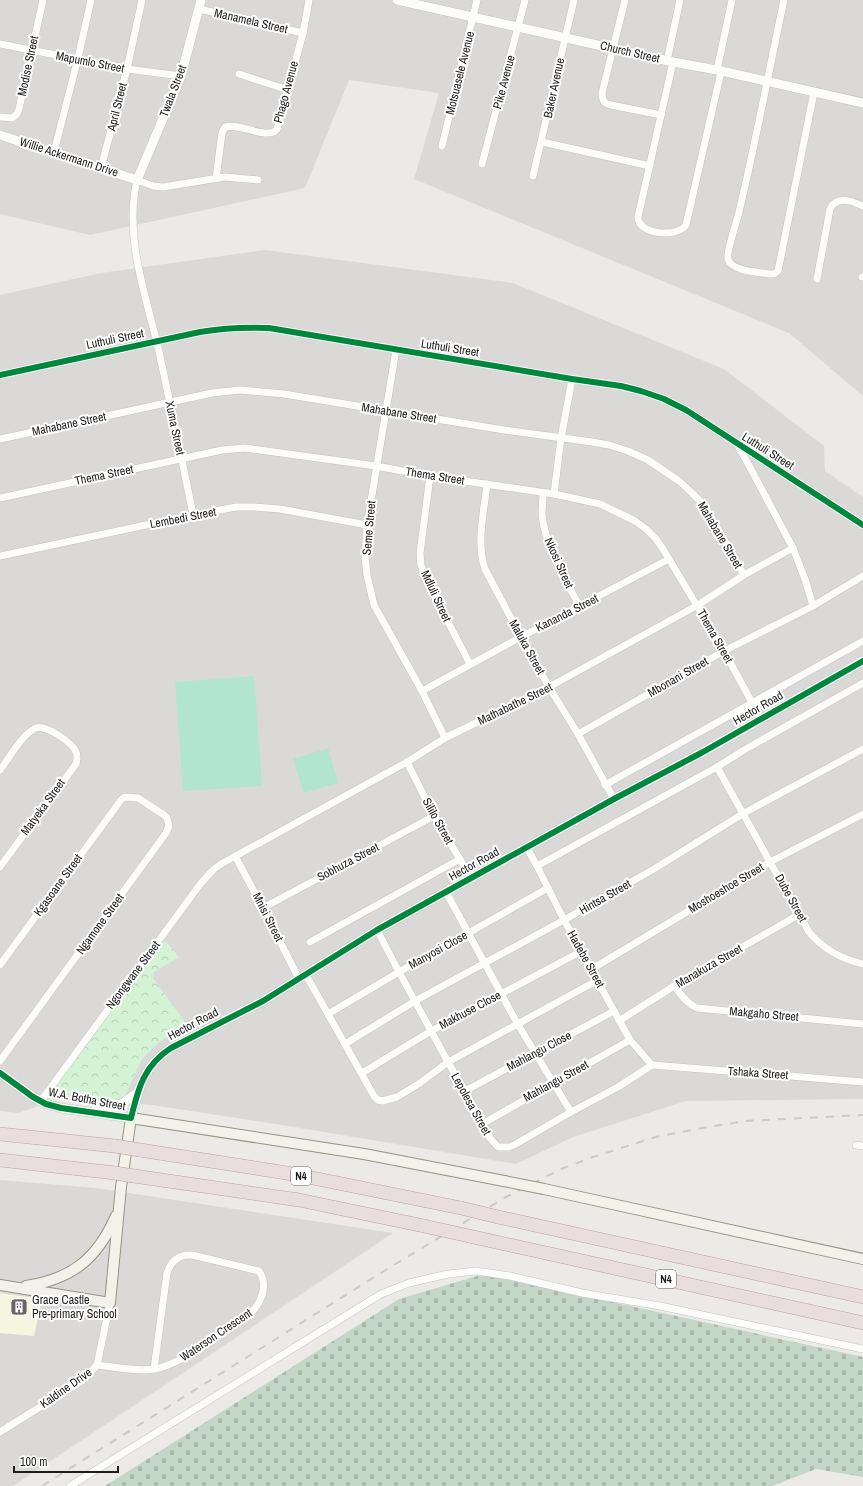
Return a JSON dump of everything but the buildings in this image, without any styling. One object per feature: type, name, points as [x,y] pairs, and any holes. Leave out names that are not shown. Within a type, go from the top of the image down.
[{"type":"highway","name":"N4","points":[[0,1134],[115,1146],[293,1174],[461,1208],[863,1297]]},
{"type":"highway","name":"N4","points":[[0,1160],[115,1173],[299,1200],[424,1226],[863,1323]]},
{"type":"main road","points":[[0,1284],[110,1303],[122,1180],[131,1118],[356,1153],[504,1181],[863,1259]]},
{"type":"main road","points":[[0,1284],[26,1286],[44,1283],[72,1272],[87,1260],[98,1248],[119,1210]]},
{"type":"street","name":"Modise Street","points":[[0,117],[12,118],[17,114],[19,109],[43,0]]},
{"type":"street","points":[[54,152],[91,0]]},
{"type":"street","name":"April Street","points":[[102,168],[142,0]]},
{"type":"street","name":"Phago Avenue","points":[[216,178],[223,130],[229,126],[266,133],[274,132],[278,126],[303,33],[309,0]]},
{"type":"street","name":"Church Street","points":[[398,0],[430,4],[474,17],[565,38],[863,103]]},
{"type":"street","name":"Motsuasele Avenue","points":[[442,146],[477,0]]},
{"type":"street","name":"Pike Avenue","points":[[482,164],[525,0]]},
{"type":"street","name":"Baker Avenue","points":[[533,176],[574,0]]},
{"type":"street","points":[[625,0],[602,94],[604,101],[611,106],[661,115]]},
{"type":"street","points":[[680,0],[661,115],[638,217],[639,223],[646,229],[662,233],[680,231],[685,227],[687,222],[719,71],[732,0]]},
{"type":"street","points":[[784,0],[766,82],[753,155],[728,255],[731,264],[740,269],[772,274],[779,268],[814,92]]},
{"type":"street","name":"Manamela Street","points":[[200,5],[303,33]]},
{"type":"street","name":"Twala Street","points":[[138,180],[181,76],[200,5]]},
{"type":"street","name":"Mapumlo Street","points":[[0,44],[78,58],[126,69],[181,76]]},
{"type":"street","points":[[239,74],[288,90]]},
{"type":"street","name":"Willie Ackermann Drive","points":[[0,135],[138,180]]},
{"type":"street","points":[[542,142],[650,166]]},
{"type":"street","points":[[156,341],[136,254],[134,206],[138,180],[153,186],[163,187],[216,178],[247,178],[258,180]]},
{"type":"street","points":[[817,279],[832,205],[836,201],[846,200],[863,206]]},
{"type":"street","name":"Luthuli Street","points":[[0,375],[214,329],[242,327],[269,328],[621,386],[664,399],[686,410],[863,525]]},
{"type":"street","name":"Xuma Street","points":[[156,341],[193,515]]},
{"type":"street","name":"Seme Street","points":[[396,350],[367,525],[365,557],[367,575],[374,605],[422,691],[445,738]]},
{"type":"street","points":[[554,494],[561,438],[572,379]]},
{"type":"street","name":"Mahabane Street","points":[[0,439],[212,393],[240,390],[284,394],[609,445],[628,451],[648,460],[679,481],[704,505],[744,575]]},
{"type":"street","points":[[738,445],[793,548],[806,582],[813,606]]},
{"type":"street","name":"Thema Street","points":[[0,498],[234,448],[245,448],[376,466],[430,476],[554,494],[600,504],[635,521],[656,539],[698,605],[753,702],[761,719]]},
{"type":"street","name":"Mdluli Street","points":[[430,476],[421,541],[420,553],[422,565],[426,580],[470,664]]},
{"type":"street","name":"Maluka Street","points":[[487,484],[481,538],[482,559],[486,569],[521,637],[614,799]]},
{"type":"street","name":"Nkosi Street","points":[[543,493],[542,514],[548,544],[580,607]]},
{"type":"street","name":"Lembedi Street","points":[[0,556],[193,515],[236,508],[267,507],[367,525]]},
{"type":"street","name":"Mathabathe Street","points":[[235,856],[407,762],[445,738],[549,687],[698,605],[744,575],[793,548]]},
{"type":"street","name":"Kananda Street","points":[[422,691],[669,559]]},
{"type":"street","name":"Mbonani Street","points":[[578,734],[724,651],[813,606],[863,576]]},
{"type":"street","name":"Hector Road","points":[[605,785],[863,640]]},
{"type":"street","name":"Hector Road","points":[[131,1118],[137,1093],[148,1069],[160,1055],[178,1043],[263,1001],[377,930],[614,799],[703,752],[863,661]]},
{"type":"street","points":[[537,866],[717,767],[863,682]]},
{"type":"street","name":"Matyeka Street","points":[[0,770],[22,741],[31,731],[36,728],[42,727],[49,729],[72,746],[76,751],[76,764],[0,867]]},
{"type":"street","name":"Hintsa Street","points":[[345,1044],[415,1001],[564,920],[654,869],[744,814],[863,749]]},
{"type":"street","name":"Sililo Street","points":[[407,762],[434,816],[471,878]]},
{"type":"street","name":"Dube Street","points":[[717,767],[809,932],[817,942],[832,953],[863,964]]},
{"type":"street","name":"Kgasoane Street","points":[[0,965],[117,805],[125,797],[132,796]]},
{"type":"street","name":"Ngamone Street","points":[[0,1061],[168,830],[169,822],[164,815],[138,798],[132,796]]},
{"type":"street","name":"Moshoeshoe Street","points":[[592,969],[770,862],[863,814]]},
{"type":"street","name":"Sobhuza Street","points":[[263,908],[434,816]]},
{"type":"street","name":"Hadebe Street","points":[[527,848],[619,1021],[630,1040],[652,1065]]},
{"type":"street","name":"Mnisi Street","points":[[235,856],[302,977]]},
{"type":"street","name":"Ngongwane Street","points":[[40,1102],[201,883],[214,869],[235,856]]},
{"type":"street","name":"Hector Road","points":[[310,942],[460,859]]},
{"type":"street","name":"Manyosi Close","points":[[328,1014],[548,888]]},
{"type":"street","points":[[446,892],[517,1024],[571,1112]]},
{"type":"street","name":"Manakuza Street","points":[[619,1021],[674,986],[800,914]]},
{"type":"street","points":[[377,930],[448,1062],[598,980]]},
{"type":"street","name":"Makhuse Close","points":[[362,1073],[431,1031],[582,952]]},
{"type":"street","name":"Lepolesa Street","points":[[302,977],[328,1014],[374,1096],[378,1100],[382,1101],[397,1097],[420,1083],[448,1062],[493,1143],[498,1147],[509,1147],[618,1087],[652,1065]]},
{"type":"street","name":"Makgaho Street","points":[[674,986],[691,1006],[697,1008],[863,1024]]},
{"type":"street","name":"Mahlangu Close","points":[[465,1091],[614,1011]]},
{"type":"street","name":"Mahlangu Street","points":[[482,1124],[630,1040]]},
{"type":"street","name":"Tshaka Street","points":[[652,1065],[863,1082]]},
{"type":"street","name":"W.A. Botha Street","points":[[0,1073],[40,1102],[61,1108],[131,1118]]},
{"type":"street","points":[[61,1108],[76,1106],[114,1108],[137,1093]]},
{"type":"street","name":"Waterson Crescent","points":[[97,1366],[154,1369],[176,1361],[250,1314],[259,1303],[264,1288],[262,1276],[259,1271],[192,1255],[182,1255],[172,1262],[167,1273],[154,1369]]},
{"type":"street","points":[[70,1486],[381,1294],[409,1283],[448,1274],[476,1271],[510,1276],[863,1349]]},
{"type":"street","name":"Kaldine Drive","points":[[0,1432],[83,1380],[97,1366],[110,1303]]},
{"type":"shaded area","points":[[0,0],[863,0],[863,396],[789,333],[414,179],[439,93],[349,80],[305,188],[90,235],[0,214]]},
{"type":"shaded area","points":[[265,250],[513,283],[724,369],[824,446],[825,471],[863,497],[863,1099],[686,1101],[573,1137],[516,1164],[152,1105],[63,1098],[18,1113],[0,1111],[0,295],[101,273]]},
{"type":"shaded area","points":[[424,714],[435,732],[382,761],[371,743]]},
{"type":"shaded area","points":[[0,1180],[96,1188],[393,1233],[13,1486],[0,1486]]},
{"type":"shaded area","points":[[0,1293],[42,1299],[34,1336],[0,1333]]},
{"type":"green space","points":[[254,676],[262,786],[183,791],[175,682]]},
{"type":"green space","points":[[328,748],[338,783],[304,793],[293,759]]},
{"type":"green space","points":[[165,940],[179,957],[154,972],[153,978],[188,1026],[159,1042],[142,1059],[125,1096],[111,1101],[63,1098],[54,1101],[40,1096],[104,1015]]},
{"type":"green space","points":[[484,1274],[863,1357],[863,1477],[816,1469],[772,1486],[105,1486],[399,1299]]},
{"type":"railway","points":[[42,1486],[384,1271],[506,1197],[561,1169],[656,1137],[702,1128],[745,1121],[863,1115]]},
{"type":"cycle path","points":[[0,375],[200,332],[243,328],[269,328],[621,386],[664,399],[686,410],[863,525]]},
{"type":"cycle path","points":[[0,1073],[33,1097],[46,1104],[61,1108],[131,1118],[136,1097],[148,1070],[154,1062],[171,1048],[263,1001],[377,930],[614,799],[703,752],[863,661]]},
{"type":"place","name":"Grace Castle Pre-primary School","points":[[19,1307]]}]
